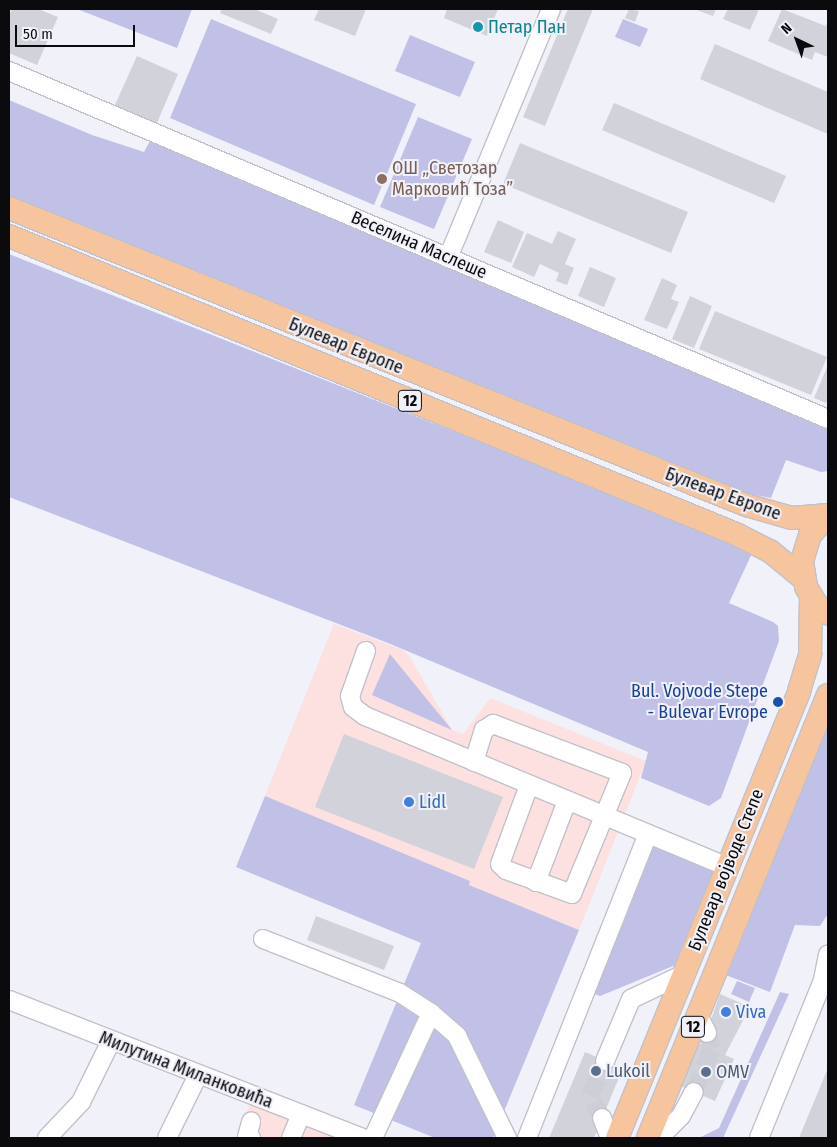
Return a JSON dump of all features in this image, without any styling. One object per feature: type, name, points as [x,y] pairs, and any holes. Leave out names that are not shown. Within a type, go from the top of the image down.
[{"type":"main road","name":"Булевар Европе","points":[[9,208],[746,505],[792,518],[828,515]]},
{"type":"main road","name":"Булевар Европе","points":[[9,236],[736,534],[770,551],[807,588]]},
{"type":"main road","name":"12","points":[[828,515],[806,543],[802,561],[807,588],[828,614]]},
{"type":"main road","name":"Булевар војводе Степе","points":[[617,1138],[806,670],[812,630],[807,588]]},
{"type":"main road","name":"Булевар војводе Степе","points":[[648,1138],[702,1024],[828,695]]},
{"type":"street","points":[[448,258],[551,9]]},
{"type":"street","name":"Веселина Маслеше","points":[[9,72],[828,418]]},
{"type":"street","points":[[366,651],[350,696],[353,707],[365,716],[727,867]]},
{"type":"street","points":[[474,762],[484,730],[493,724],[622,773],[572,894],[506,870],[500,864],[529,785]]},
{"type":"street","points":[[536,882],[567,801]]},
{"type":"street","points":[[527,1138],[648,834]]},
{"type":"street","points":[[264,938],[400,993],[432,1013],[457,1036],[507,1138]]},
{"type":"street","points":[[759,1138],[826,982],[828,954]]},
{"type":"street","points":[[605,1060],[631,999],[684,974]]},
{"type":"street","name":"Милутина Миланковића","points":[[9,1000],[111,1042],[363,1138]]},
{"type":"street","points":[[373,1138],[432,1013]]},
{"type":"street","points":[[47,1138],[81,1102],[111,1042]]},
{"type":"street","points":[[166,1138],[198,1075]]},
{"type":"street","points":[[659,1138],[681,1116],[694,1092]]},
{"type":"street","points":[[292,1138],[301,1114]]},
{"type":"street","points":[[602,1118],[610,1138]]},
{"type":"shaded area","points":[[77,9],[192,9],[177,48]]},
{"type":"shaded area","points":[[211,19],[416,104],[374,205],[170,118]]},
{"type":"shaded area","points":[[623,19],[648,29],[640,47],[615,37]]},
{"type":"shaded area","points":[[410,35],[475,62],[460,97],[395,71]]},
{"type":"shaded area","points":[[9,100],[92,135],[144,152],[150,141],[828,426],[828,471],[821,472],[786,460],[771,498],[744,493],[9,200]]},
{"type":"shaded area","points":[[418,117],[472,139],[434,229],[380,207]]},
{"type":"shaded area","points":[[9,254],[753,551],[729,603],[773,622],[778,626],[779,641],[721,798],[709,806],[641,778],[648,752],[388,643],[9,497]]},
{"type":"shaded area","points":[[334,624],[403,650],[410,657],[452,730],[463,734],[490,698],[646,761],[579,930],[469,885],[470,881],[265,796]]},
{"type":"shaded area","points":[[390,654],[452,730],[372,695]]},
{"type":"shaded area","points":[[828,715],[828,914],[820,926],[795,925],[770,992],[723,974]]},
{"type":"shaded area","points":[[265,796],[470,881],[469,885],[579,930],[493,1138],[435,1138],[354,1105],[421,943],[236,867]]},
{"type":"shaded area","points":[[650,841],[718,867],[678,964],[600,996],[590,992]]},
{"type":"shaded area","points":[[737,981],[755,988],[749,1002],[731,994]]},
{"type":"shaded area","points":[[780,992],[789,994],[723,1138],[699,1138],[719,1128]]},
{"type":"shaded area","points":[[257,1086],[347,1123],[386,1138],[236,1138]]},
{"type":"building","points":[[12,9],[38,9],[58,17],[37,65],[9,53],[9,16]]},
{"type":"building","points":[[222,9],[254,9],[278,19],[271,34],[220,13]]},
{"type":"building","points":[[319,9],[366,9],[355,36],[314,20]]},
{"type":"building","name":"Петар Пан","points":[[447,9],[498,9],[487,36],[444,18]]},
{"type":"building","points":[[568,9],[593,9],[545,126],[523,117]]},
{"type":"building","points":[[629,9],[639,11],[635,22],[625,18]]},
{"type":"building","points":[[694,9],[716,9],[713,16]]},
{"type":"building","points":[[728,9],[759,9],[750,30],[723,19]]},
{"type":"building","points":[[782,9],[826,26],[828,21],[828,57],[815,52],[812,60],[768,41]]},
{"type":"building","points":[[715,44],[828,92],[828,134],[700,79]]},
{"type":"building","points":[[137,56],[178,74],[156,125],[114,107]]},
{"type":"building","points":[[614,103],[786,176],[774,203],[602,130]]},
{"type":"building","points":[[520,143],[688,212],[671,253],[503,184]]},
{"type":"building","points":[[498,220],[524,232],[511,263],[484,252]]},
{"type":"building","points":[[558,231],[576,239],[565,264],[574,268],[567,285],[556,281],[559,273],[540,264],[534,277],[512,267],[527,233],[552,244]]},
{"type":"building","points":[[590,267],[616,278],[604,307],[578,296]]},
{"type":"building","points":[[662,278],[677,285],[671,299],[679,302],[667,329],[644,320]]},
{"type":"building","points":[[690,296],[712,306],[694,348],[672,339]]},
{"type":"building","points":[[715,311],[827,357],[811,395],[699,349]]},
{"type":"building","points":[[828,365],[828,398],[826,403],[814,398]]},
{"type":"building","name":"Lidl","points":[[344,734],[503,797],[474,869],[315,807]]},
{"type":"building","points":[[316,916],[394,946],[384,970],[307,940]]},
{"type":"building","points":[[720,994],[750,1007],[725,1055],[734,1059],[715,1101],[678,1085],[696,1042],[702,1045]]},
{"type":"building","points":[[585,1052],[623,1068],[594,1138],[549,1138]]},
{"type":"building","points":[[828,1068],[828,1138],[799,1138],[808,1116]]},
{"type":"tunnel","points":[[694,1092],[712,1049],[707,1033]]},
{"type":"tunnel","points":[[602,1118],[590,1096],[605,1061]]},
{"type":"place","name":"Петар Пан","points":[[478,27]]},
{"type":"place","name":"ОШ „Светозар Марковић Тоза”","points":[[382,179]]},
{"type":"place","name":"Bul. Vojvode Stepe - Bulevar Evrope","points":[[778,702]]},
{"type":"place","name":"Lidl","points":[[409,802]]},
{"type":"place","name":"Viva","points":[[726,1012]]},
{"type":"place","name":"Lukoil","points":[[596,1071]]},
{"type":"place","name":"OMV","points":[[706,1072]]}]
